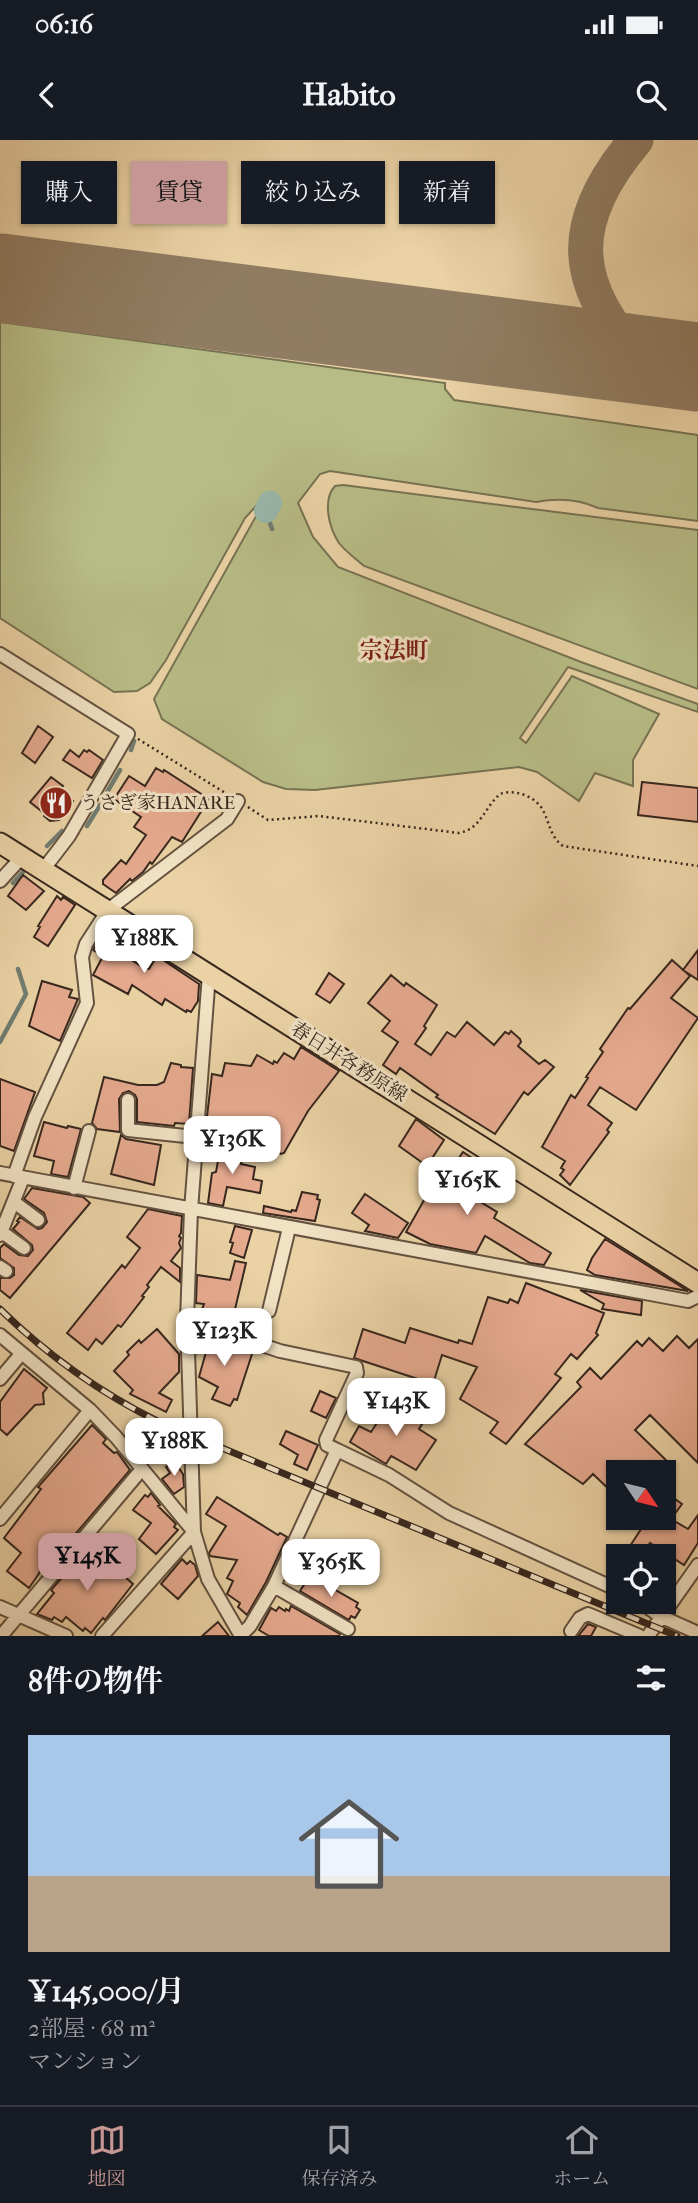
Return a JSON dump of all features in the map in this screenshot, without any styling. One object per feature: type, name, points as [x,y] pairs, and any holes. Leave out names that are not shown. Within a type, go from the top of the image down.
[{"type":"main road","name":"春日井各務原線","points":[[0,843],[698,1283]]},
{"type":"street","points":[[0,654],[128,734],[69,836],[43,870]]},
{"type":"street","points":[[24,1248],[1,1233],[14,1202],[18,1177],[35,1117],[87,1003],[82,957],[86,944],[108,909],[226,819],[238,801]]},
{"type":"street","points":[[0,881],[22,857]]},
{"type":"street","points":[[209,974],[195,1137],[187,1320],[194,1532],[208,1579],[241,1636],[274,1586],[337,1450]]},
{"type":"street","points":[[128,1100],[128,1130],[195,1137],[207,1134],[241,1140],[264,1150]]},
{"type":"street","points":[[74,1188],[89,1130]]},
{"type":"street","points":[[0,1173],[688,1301],[698,1296]]},
{"type":"street","points":[[14,1202],[38,1220]]},
{"type":"street","points":[[269,1311],[289,1228]]},
{"type":"street","points":[[187,1320],[280,1351],[356,1367],[357,1373],[326,1440],[327,1445],[389,1475],[449,1513],[606,1585]]},
{"type":"street","points":[[0,1335],[90,1410],[194,1532]]},
{"type":"street","points":[[0,1379],[21,1354]]},
{"type":"street","points":[[0,1519],[90,1410]]},
{"type":"street","points":[[1,1636],[142,1469]]},
{"type":"street","points":[[102,1636],[194,1532]]},
{"type":"street","points":[[648,1636],[698,1565]]},
{"type":"street","points":[[274,1586],[348,1629]]},
{"type":"street","points":[[0,1607],[66,1636]]},
{"type":"street","points":[[571,1631],[580,1618],[588,1614],[640,1636]]},
{"type":"street","points":[[657,1614],[698,1633]]},
{"type":"path","points":[[128,734],[268,820],[319,816],[459,833],[469,831],[475,826],[499,794],[517,792],[540,807],[552,835],[563,846],[698,866]]},
{"type":"green space","points":[[0,322],[445,383],[445,389],[454,400],[698,435],[698,521],[598,508],[575,501],[536,502],[330,471],[320,474],[298,503],[313,537],[338,567],[581,662],[698,704],[698,712],[568,667],[520,738],[526,743],[572,676],[659,714],[633,760],[633,786],[595,773],[579,801],[537,772],[519,767],[315,790],[286,789],[263,782],[162,719],[154,699],[255,518],[263,510],[257,505],[245,518],[166,660],[150,683],[137,691],[114,692],[0,618]]},
{"type":"green space","points":[[335,486],[698,530],[698,689],[364,566],[339,543],[332,530],[328,514],[329,499]]},
{"type":"building","points":[[38,726],[53,737],[35,763],[22,753]]},
{"type":"building","points":[[70,750],[79,757],[84,750],[89,750],[103,760],[92,778],[63,760]]},
{"type":"building","points":[[156,768],[163,772],[164,770],[209,799],[182,842],[172,837],[152,864],[150,862],[143,872],[132,881],[130,879],[116,893],[103,884],[103,880],[121,860],[126,864],[146,835],[134,827],[141,817],[114,799],[129,776],[145,786]]},
{"type":"building","points":[[51,777],[63,786],[59,791],[73,801],[59,820],[50,821],[30,802]]},
{"type":"building","points":[[642,782],[698,788],[698,822],[638,815]]},
{"type":"building","points":[[23,875],[44,891],[26,910],[8,896]]},
{"type":"building","points":[[57,896],[75,905],[48,946],[34,937]]},
{"type":"building","points":[[105,931],[118,939],[120,935],[131,942],[124,955],[144,968],[149,969],[157,956],[199,984],[198,1001],[191,1012],[186,1012],[165,999],[162,1005],[132,985],[128,994],[93,975],[103,956],[93,950]]},
{"type":"building","points":[[698,950],[698,980],[683,970]]},
{"type":"building","points":[[672,960],[690,976],[671,998],[698,1018],[636,1110],[600,1087],[588,1105],[612,1123],[607,1130],[609,1132],[570,1185],[560,1175],[565,1161],[542,1147],[571,1095],[575,1098],[588,1078],[586,1077],[603,1052],[600,1049],[628,1008],[630,1009]]},
{"type":"building","points":[[329,973],[344,984],[330,1003],[316,994]]},
{"type":"building","points":[[391,975],[404,986],[406,983],[437,1005],[415,1044],[431,1055],[447,1032],[455,1037],[467,1022],[494,1045],[505,1032],[509,1034],[511,1031],[520,1039],[518,1046],[539,1064],[545,1060],[554,1067],[528,1095],[524,1092],[495,1134],[436,1097],[438,1095],[400,1068],[396,1074],[383,1065],[398,1042],[382,1031],[390,1021],[368,1003]]},
{"type":"building","points":[[42,981],[72,990],[69,997],[78,999],[60,1041],[29,1026]]},
{"type":"building","points":[[301,1047],[339,1071],[308,1111],[284,1153],[273,1149],[268,1142],[244,1132],[206,1125],[212,1074],[222,1076],[225,1063],[251,1066],[257,1055],[273,1064],[274,1061],[277,1063],[284,1053],[294,1059]]},
{"type":"building","points":[[171,1063],[193,1068],[189,1124],[175,1123],[174,1126],[137,1122],[137,1099],[129,1091],[123,1093],[119,1099],[120,1132],[97,1129],[92,1123],[104,1077],[138,1085],[157,1085],[164,1082]]},
{"type":"building","points":[[0,1079],[35,1092],[14,1151],[0,1146]]},
{"type":"building","points":[[416,1119],[444,1140],[427,1166],[399,1146]]},
{"type":"building","points":[[44,1122],[81,1129],[68,1177],[51,1174],[54,1161],[34,1156]]},
{"type":"building","points":[[121,1135],[126,1139],[161,1145],[154,1185],[111,1174]]},
{"type":"building","points":[[221,1145],[244,1151],[241,1164],[255,1167],[253,1179],[262,1181],[260,1193],[227,1187],[223,1206],[208,1203],[212,1173],[216,1172]]},
{"type":"building","points":[[463,1152],[486,1167],[469,1195],[497,1212],[494,1218],[551,1253],[544,1265],[530,1263],[485,1236],[476,1253],[430,1244],[406,1232],[436,1179],[443,1182]]},
{"type":"building","points":[[32,1188],[83,1197],[90,1203],[10,1298],[0,1290],[0,1278],[10,1278],[14,1275],[14,1268],[0,1258],[0,1248],[4,1244],[19,1255],[28,1256],[33,1250],[32,1245],[13,1229],[19,1222],[17,1221],[20,1217],[38,1229],[47,1222],[44,1213],[24,1199]]},
{"type":"building","points":[[302,1192],[318,1195],[317,1199],[320,1200],[315,1221],[263,1213],[264,1206],[296,1211]]},
{"type":"building","points":[[365,1194],[408,1223],[398,1238],[365,1231],[369,1225],[352,1213]]},
{"type":"building","points":[[148,1209],[182,1216],[179,1236],[181,1248],[171,1261],[180,1268],[180,1282],[161,1267],[147,1285],[149,1287],[142,1296],[144,1297],[121,1327],[118,1325],[102,1344],[96,1339],[88,1350],[67,1333],[122,1265],[125,1268],[140,1248],[127,1237]]},
{"type":"building","points":[[235,1226],[252,1230],[244,1258],[230,1253]]},
{"type":"building","points":[[605,1239],[688,1291],[595,1275],[587,1270]]},
{"type":"building","points":[[235,1261],[246,1263],[231,1326],[200,1315],[204,1304],[196,1303],[197,1275],[230,1280]]},
{"type":"building","points":[[526,1283],[604,1313],[596,1333],[598,1335],[577,1359],[571,1354],[555,1374],[561,1378],[506,1444],[490,1433],[498,1422],[460,1399],[477,1367],[442,1355],[433,1384],[354,1358],[363,1329],[405,1343],[410,1328],[458,1343],[459,1340],[472,1344],[488,1297],[508,1303],[510,1299],[518,1303]]},
{"type":"building","points":[[580,1290],[642,1301],[641,1315],[602,1309],[604,1304]]},
{"type":"building","points":[[157,1329],[179,1354],[179,1372],[159,1393],[172,1400],[166,1412],[130,1394],[133,1390],[114,1371],[139,1340],[141,1343]]},
{"type":"building","points":[[203,1335],[253,1351],[237,1400],[234,1399],[230,1406],[212,1399],[218,1387],[199,1377],[206,1352],[203,1348],[197,1354]]},
{"type":"building","points":[[677,1336],[689,1348],[698,1339],[698,1463],[650,1415],[635,1430],[666,1460],[606,1460],[606,1486],[593,1474],[583,1484],[525,1444],[581,1387],[577,1382],[590,1368],[601,1379],[637,1341],[642,1346],[649,1338],[663,1351]]},
{"type":"building","points":[[24,1369],[47,1388],[43,1393],[44,1404],[35,1405],[7,1435],[0,1429],[0,1402]]},
{"type":"building","points":[[320,1391],[336,1398],[326,1418],[311,1411]]},
{"type":"building","points":[[388,1406],[393,1409],[395,1406],[407,1414],[408,1411],[424,1421],[419,1429],[436,1440],[416,1470],[391,1456],[386,1464],[350,1442],[359,1426],[371,1432]]},
{"type":"building","points":[[92,1425],[106,1439],[103,1443],[114,1453],[117,1452],[130,1470],[72,1538],[69,1536],[59,1548],[58,1546],[29,1588],[7,1571],[21,1553],[4,1538],[41,1489],[38,1487]]},
{"type":"building","points":[[286,1431],[318,1445],[307,1470],[294,1464],[298,1455],[280,1444]]},
{"type":"building","points":[[174,1461],[183,1474],[184,1487],[174,1494],[162,1479],[170,1473],[166,1467]]},
{"type":"building","points":[[151,1493],[178,1530],[156,1554],[139,1539],[151,1523],[133,1510],[145,1495],[148,1497]]},
{"type":"building","points":[[217,1497],[278,1535],[280,1533],[287,1537],[247,1615],[238,1607],[240,1603],[227,1594],[233,1581],[227,1578],[237,1560],[210,1556],[209,1553],[226,1526],[206,1514]]},
{"type":"building","points":[[676,1500],[682,1504],[676,1512]]},
{"type":"building","points":[[698,1515],[698,1543],[684,1565],[676,1560],[676,1544],[631,1544],[640,1530],[676,1530],[676,1522],[688,1529]]},
{"type":"building","points":[[97,1548],[111,1559],[109,1563],[133,1584],[105,1620],[103,1618],[91,1633],[85,1628],[83,1631],[66,1617],[62,1622],[54,1617],[52,1620],[37,1614],[54,1593],[51,1590],[74,1564],[79,1567]]},
{"type":"building","points":[[182,1559],[187,1564],[190,1561],[195,1565],[198,1576],[178,1599],[161,1584]]},
{"type":"building","points":[[308,1579],[316,1583],[318,1580],[358,1603],[356,1607],[360,1610],[355,1618],[351,1616],[349,1620],[300,1591]]},
{"type":"building","points":[[291,1606],[340,1634],[339,1636],[269,1636],[259,1630],[271,1608],[276,1611],[279,1607],[289,1611]]},
{"type":"building","points":[[218,1622],[229,1636],[202,1636]]},
{"type":"building","points":[[588,1624],[596,1627],[591,1636],[578,1636]]},
{"type":"waterway","points":[[266,511],[270,503]]},
{"type":"waterway","points":[[266,511],[272,529]]},
{"type":"waterway","points":[[131,750],[134,741]]},
{"type":"waterway","points":[[106,794],[120,770]]},
{"type":"waterway","points":[[87,826],[100,805]]},
{"type":"waterway","points":[[47,846],[62,831]]},
{"type":"waterway","points":[[13,883],[23,872]]},
{"type":"waterway","points":[[0,1042],[26,994],[18,969]]},
{"type":"taxiway","points":[[636,140],[614,169],[598,197],[588,224],[586,251],[589,278],[600,304],[617,332],[641,360]]},
{"type":"runway","points":[[0,278],[698,367]]},
{"type":"railway","points":[[0,1309],[36,1342],[75,1372],[159,1422],[677,1636]]},
{"type":"place","name":"うさぎ家HANARE","points":[[56,803]]},
{"type":"district","name":"宗法町","points":[[394,650]]}]
